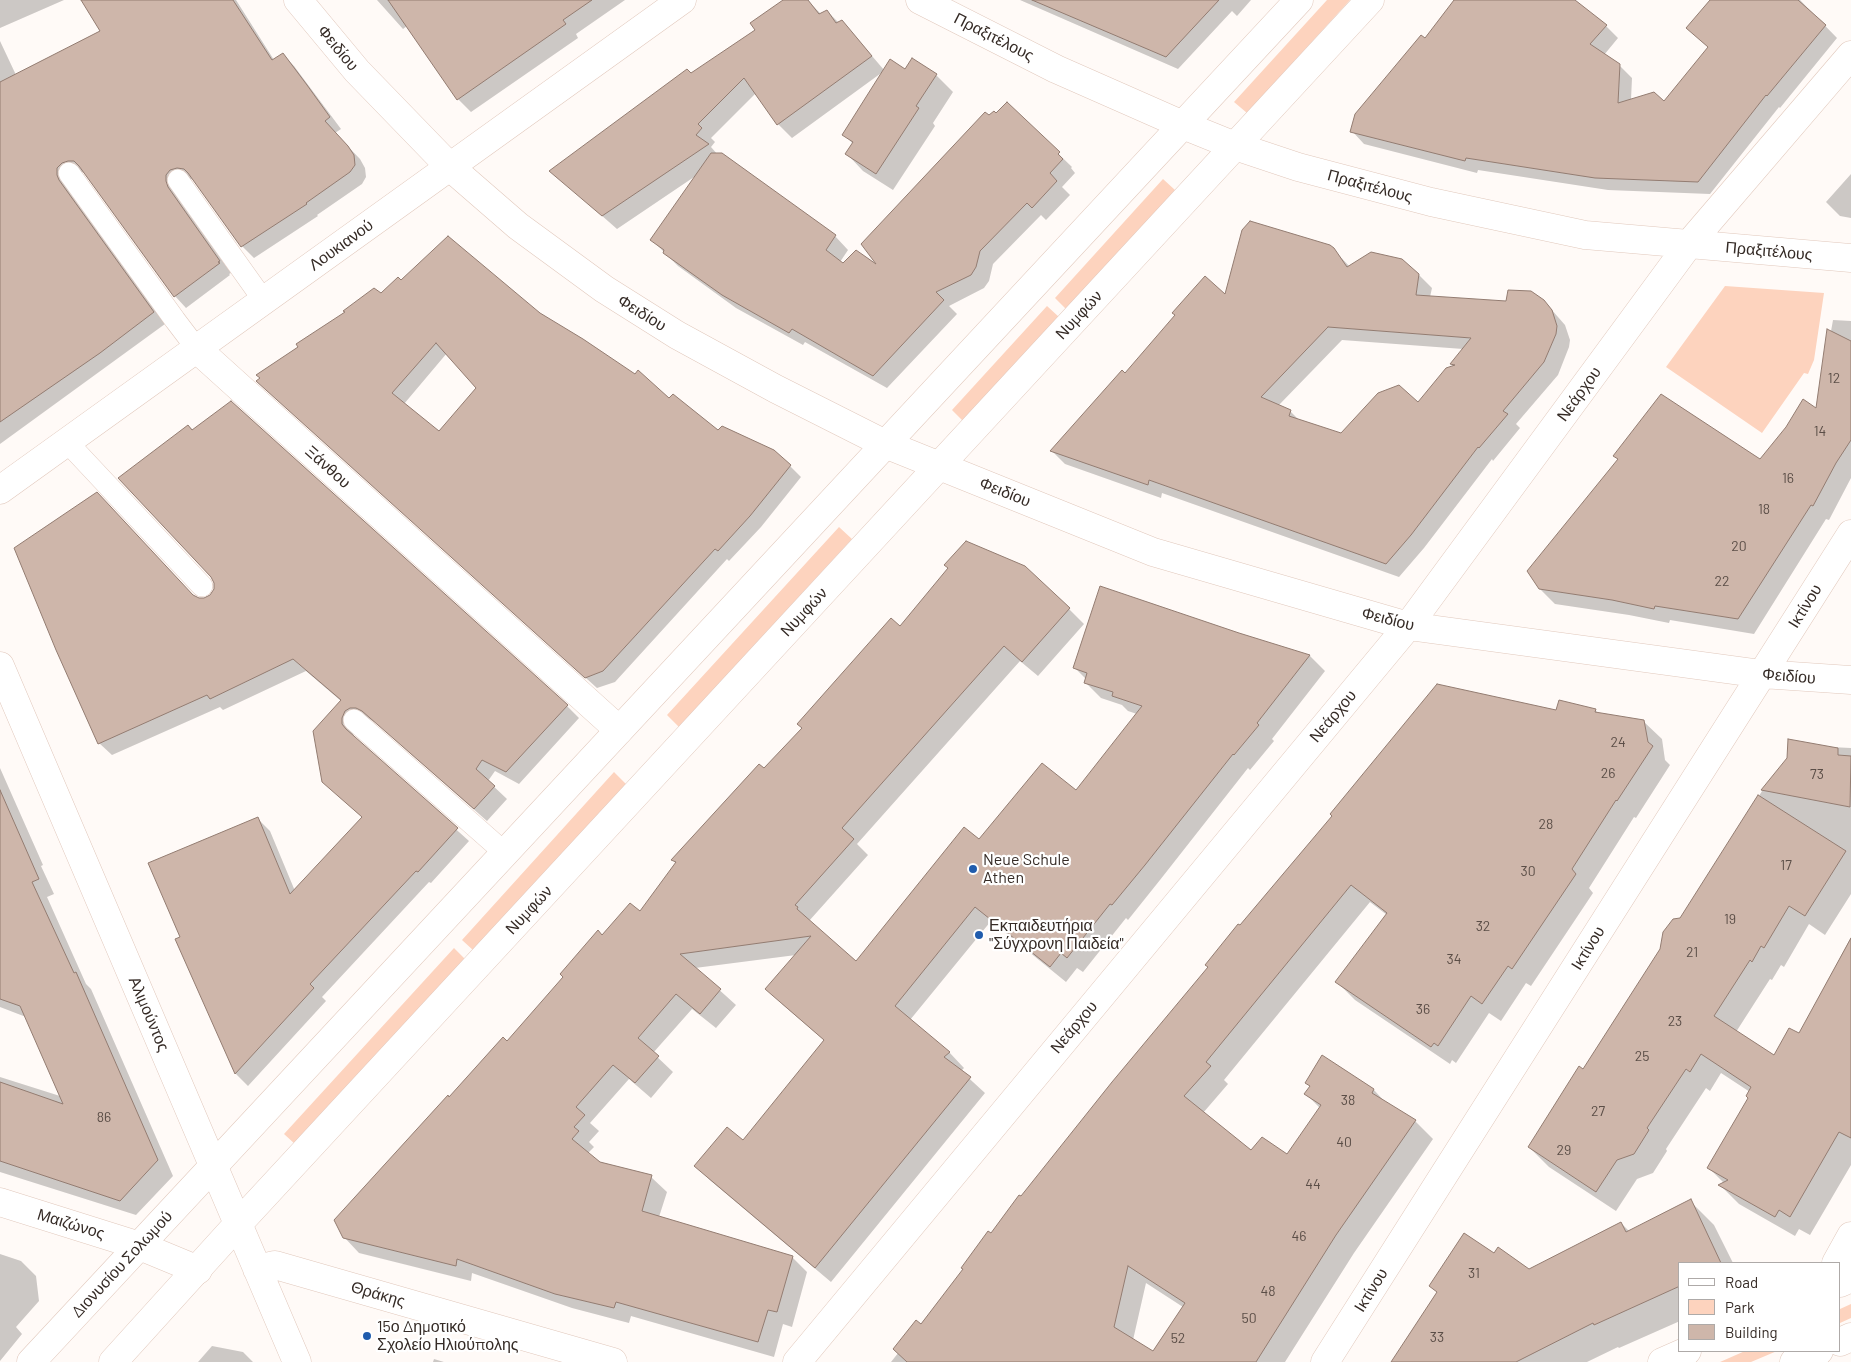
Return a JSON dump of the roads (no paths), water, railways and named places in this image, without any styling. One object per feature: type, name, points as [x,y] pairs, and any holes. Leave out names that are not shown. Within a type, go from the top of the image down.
[{"type":"street","name":"Φειδίου","points":[[298,0],[357,71],[450,167],[518,226],[612,294],[677,336],[776,389],[886,444],[1153,552],[1408,626],[1762,674],[1851,680]]},
{"type":"street","name":"Λουκιανού","points":[[0,490],[682,0]]},
{"type":"street","name":"Πραξιτέλους","points":[[920,0],[1056,69],[1183,125],[1235,146],[1298,167],[1431,202],[1585,235],[1851,258]]},
{"type":"street","points":[[213,1165],[1299,0]]},
{"type":"street","name":"Νυμφών","points":[[238,1224],[1370,0]]},
{"type":"street","name":"Νεάρχου","points":[[797,1362],[1408,626],[1689,244],[1851,55]]},
{"type":"street","name":"Ξάνθου","points":[[197,348],[619,730]]},
{"type":"street","name":"Ικτίνου","points":[[1325,1362],[1851,534]]},
{"type":"street","name":"Αλιμούντος","points":[[0,666],[297,1362]]},
{"type":"street","name":"Διονυσίου Σολωμού","points":[[31,1362],[213,1165]]},
{"type":"street","name":"Μαιζώνος","points":[[0,1202],[140,1246],[198,1270]]},
{"type":"street","points":[[113,1362],[238,1224]]},
{"type":"street","points":[[1837,1262],[1851,1236]]},
{"type":"street","name":"Θράκης","points":[[257,1269],[275,1265],[613,1362]]},
{"type":"street","points":[[1662,1362],[1685,1352]]},
{"type":"street","points":[[1794,1362],[1817,1352]]},
{"type":"lane","name":"Ξάνθου","points":[[69,173],[197,348]]},
{"type":"lane","points":[[178,180],[264,301]]},
{"type":"lane","points":[[67,442],[202,586]]},
{"type":"lane","points":[[354,720],[505,853]]},
{"type":"place","name":"Neue Schule Athen","points":[[973,869]]},
{"type":"place","name":"Εκπαιδευτήρια \"Σύγχρονη Παιδεία\"","points":[[979,935]]},
{"type":"place","name":"15ο Δημοτικό Σχολείο Ηλιούπολης","points":[[367,1336]]}]
